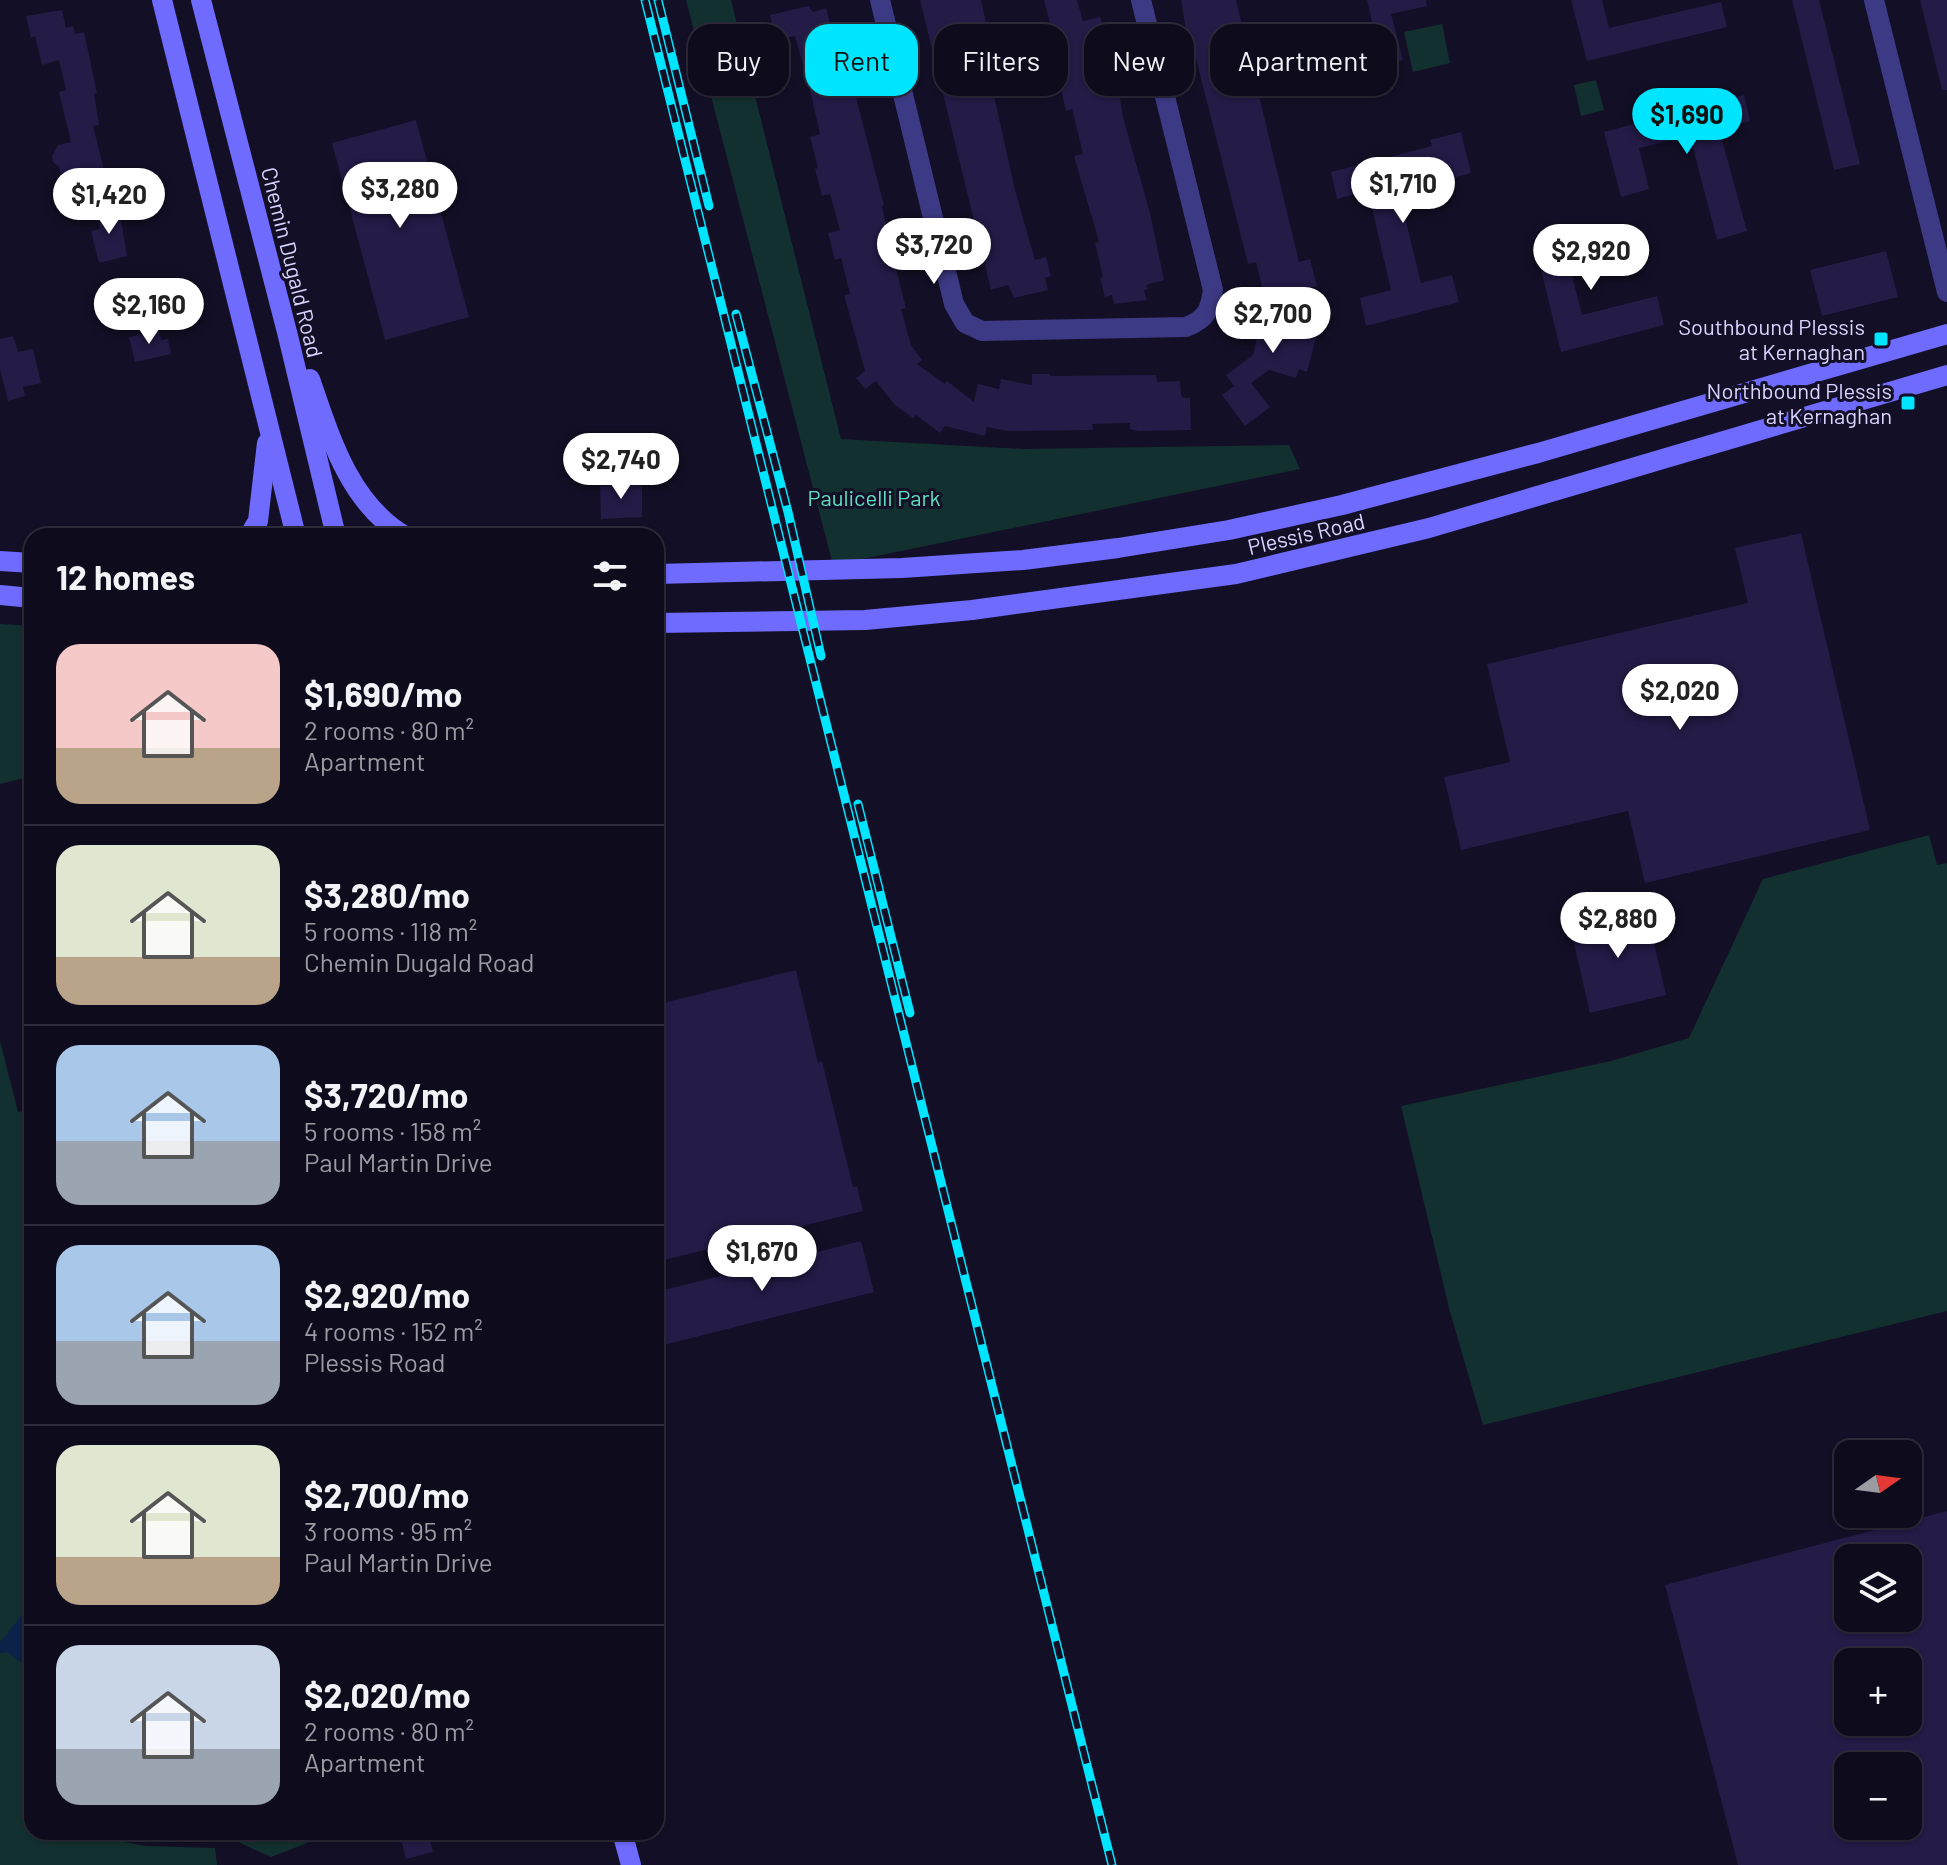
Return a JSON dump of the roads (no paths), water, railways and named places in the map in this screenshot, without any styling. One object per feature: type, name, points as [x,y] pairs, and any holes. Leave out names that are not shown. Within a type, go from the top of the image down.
[{"type":"main road","points":[[162,0],[294,528]]},
{"type":"main road","name":"Chemin Dugald Road","points":[[201,0],[334,528]]},
{"type":"main road","points":[[287,332],[308,373],[337,458],[391,528]]},
{"type":"main road","name":"Plessis Road","points":[[664,574],[902,568],[1008,561],[1118,548],[1229,530],[1342,505],[1538,453],[1947,334]]},
{"type":"main road","name":"Plessis Road","points":[[664,623],[865,620],[972,610],[1236,574],[1429,528],[1947,375]]},
{"type":"main road","points":[[254,528],[258,521],[265,479],[268,423]]},
{"type":"main road","points":[[0,561],[24,562]]},
{"type":"main road","points":[[0,595],[24,597]]},
{"type":"main road","points":[[624,1840],[631,1865]]},
{"type":"street","points":[[880,0],[954,304],[965,323],[982,331],[1186,327],[1201,321],[1211,309],[1213,290],[1141,0]]},
{"type":"street","points":[[1874,0],[1947,292]]},
{"type":"water","points":[[24,1613],[24,1663],[7,1652],[0,1653],[0,1642]]},
{"type":"railway","points":[[645,0],[1112,1865]]},
{"type":"railway","points":[[658,0],[709,206]]},
{"type":"railway","points":[[736,314],[788,512],[821,656]]},
{"type":"railway","points":[[858,804],[910,1013]]},
{"type":"place","name":"Southbound Plessis at Kernaghan","points":[[1881,339]]},
{"type":"place","name":"Northbound Plessis at Kernaghan","points":[[1908,403]]},
{"type":"park label","name":"Paulicelli Park","points":[[874,497]]}]
